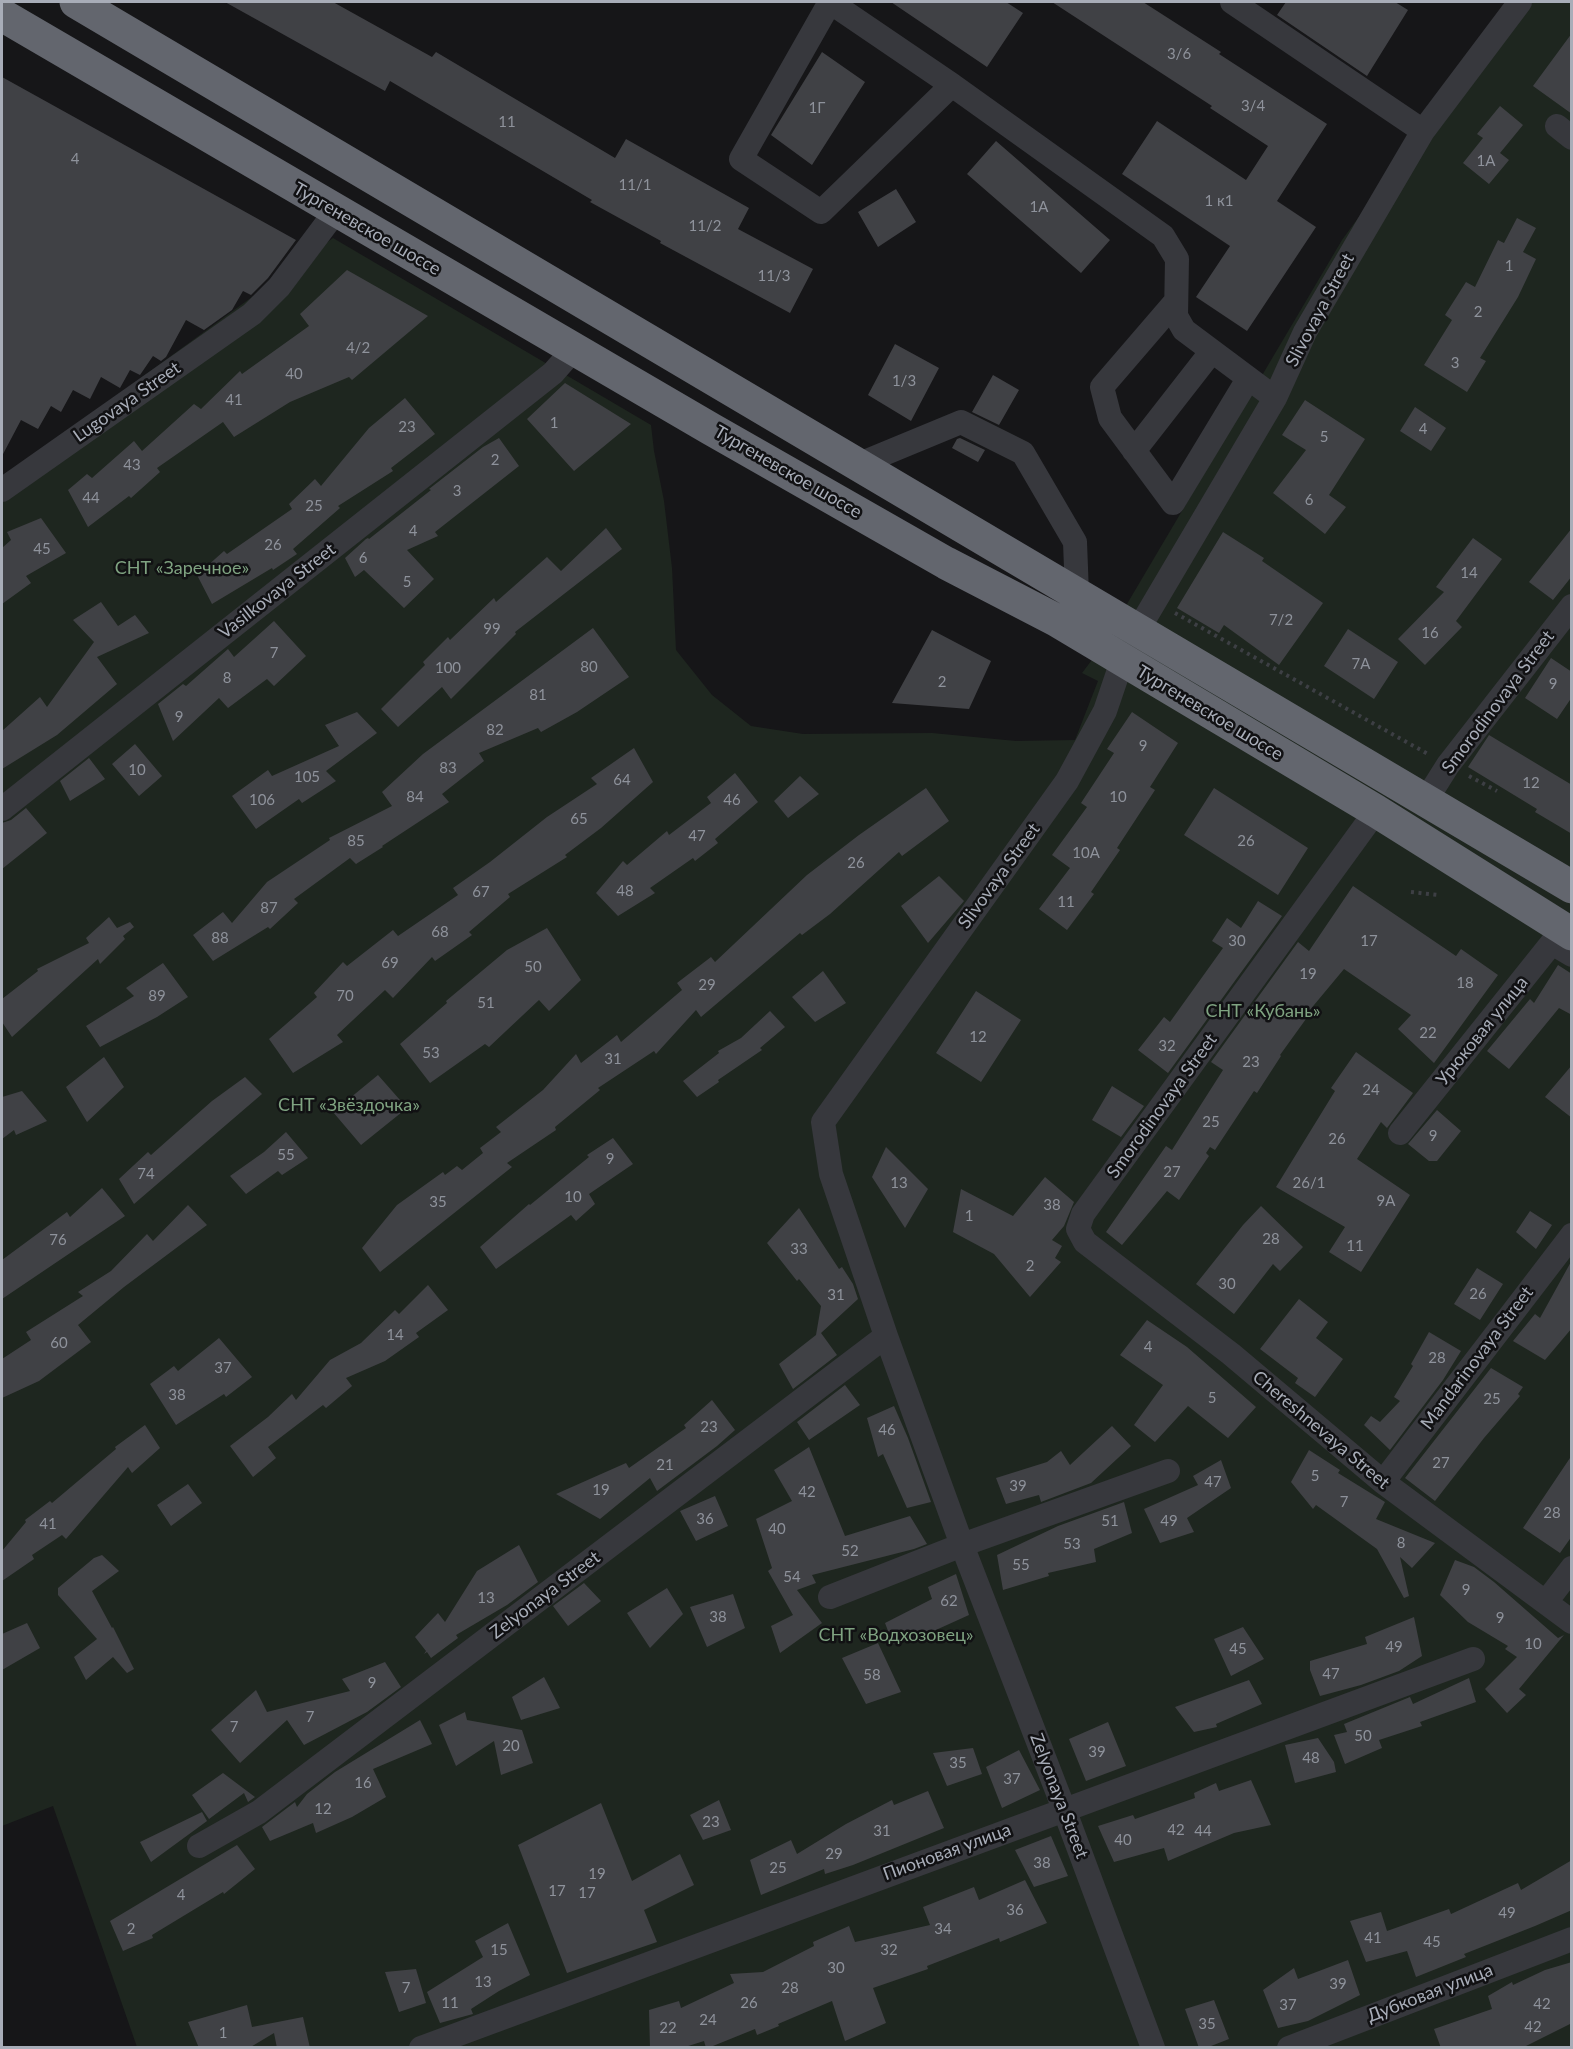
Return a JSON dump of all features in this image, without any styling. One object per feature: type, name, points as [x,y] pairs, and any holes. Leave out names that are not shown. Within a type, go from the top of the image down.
[{"type":"highway","name":"Тургеневское шоссе","points":[[76,2],[1572,887]]},
{"type":"highway","name":"Тургеневское шоссе","points":[[2,15],[336,211],[946,563],[1056,620],[1376,811],[1564,940]]},
{"type":"street","points":[[952,85],[821,212],[741,159],[830,2],[952,85],[1163,236],[1177,259],[1176,316],[1184,330],[1275,398]]},
{"type":"street","points":[[1232,2],[1423,131]]},
{"type":"street","name":"Slivovaya Street","points":[[1138,630],[1153,601],[1275,398],[1305,332],[1423,131],[1520,2]]},
{"type":"street","name":"Lugovaya Street","points":[[2,490],[252,314],[279,287],[336,211]]},
{"type":"street","points":[[1176,301],[1102,387],[1110,418],[1173,503],[1248,379]]},
{"type":"street","name":"Vasilkovaya Street","points":[[2,809],[553,373],[574,349]]},
{"type":"street","points":[[1134,451],[1212,351]]},
{"type":"street","points":[[857,465],[961,422],[1023,453],[1075,542],[1077,594]]},
{"type":"street","name":"Smorodinovaya Street","points":[[1426,800],[1448,765],[1572,606]]},
{"type":"street","name":"Slivovaya Street","points":[[823,1122],[1067,781],[1105,711],[1122,661]]},
{"type":"street","name":"Smorodinovaya Street","points":[[1078,1229],[1083,1214],[1376,811]]},
{"type":"street","name":"Урюковая улица","points":[[1400,1132],[1564,940]]},
{"type":"street","name":"Zelyonaya Street","points":[[823,1122],[831,1174],[886,1336],[962,1545],[1064,1809],[1152,2048]]},
{"type":"street","name":"Chereshnevaya Street","points":[[1078,1229],[1085,1242],[1231,1354],[1383,1482],[1572,1622]]},
{"type":"street","name":"Mandarinovaya Street","points":[[1383,1482],[1572,1234]]},
{"type":"street","name":"Zelyonaya Street","points":[[199,1846],[259,1812],[886,1336]]},
{"type":"street","points":[[830,1597],[962,1545],[1168,1471]]},
{"type":"street","points":[[1546,1602],[1572,1568]]},
{"type":"street","name":"Пионовая улица","points":[[421,2048],[1473,1659]]},
{"type":"street","name":"Дубковая улица","points":[[1289,2048],[1572,1939]]},
{"type":"path","points":[[1153,601],[1497,791]]},
{"type":"path","points":[[1411,892],[1438,896]]},
{"type":"green space","points":[[1511,2],[1571,2],[1571,2047],[137,2047],[53,1806],[2,1826],[2,479],[333,238],[651,425],[664,501],[672,568],[676,650],[712,695],[751,726],[803,734],[932,733],[1016,741],[1075,740],[1098,681],[1082,673],[1101,648],[1342,240],[1462,75]]},
{"type":"building","points":[[225,2],[333,2],[432,57],[436,52],[615,158],[626,139],[749,208],[738,229],[813,269],[790,313],[660,243],[661,241],[590,202],[592,200],[390,81],[385,91]]},
{"type":"building","points":[[891,2],[1006,2],[1023,13],[987,67]]},
{"type":"building","points":[[1052,2],[1143,2],[1327,124],[1277,201],[1316,227],[1247,331],[1196,297],[1230,246],[1122,174],[1157,121],[1246,180],[1268,146],[1210,108],[1212,106]]},
{"type":"building","points":[[1286,2],[1395,2],[1408,10],[1367,76],[1277,15]]},
{"type":"building","points":[[1572,33],[1572,114],[1533,86]]},
{"type":"building","points":[[822,52],[865,82],[812,165],[771,135]]},
{"type":"building","points":[[2,77],[296,240],[268,278],[251,295],[243,291],[232,310],[204,330],[186,320],[166,357],[161,361],[153,356],[140,375],[130,370],[120,388],[101,377],[90,399],[73,390],[61,412],[51,406],[38,429],[21,420],[2,456]]},
{"type":"building","points":[[1500,106],[1523,125],[1500,153],[1509,160],[1489,184],[1463,163],[1483,138],[1477,134]]},
{"type":"building","points":[[996,141],[1110,240],[1081,273],[967,174]]},
{"type":"building","points":[[896,189],[916,222],[878,247],[858,212]]},
{"type":"building","points":[[1517,218],[1536,228],[1523,252],[1536,259],[1518,297],[1480,358],[1486,361],[1467,392],[1424,365],[1452,320],[1445,315],[1466,282],[1475,287],[1498,240],[1504,243]]},
{"type":"building","points":[[347,270],[428,316],[352,380],[349,377],[290,402],[234,437],[223,422],[157,468],[160,472],[131,498],[129,496],[88,527],[68,490],[87,474],[92,478],[134,441],[142,451],[194,404],[201,409],[240,371],[242,374],[309,326],[300,314]]},
{"type":"building","points":[[895,344],[939,368],[911,421],[868,395]]},
{"type":"building","points":[[993,375],[1019,390],[999,425],[972,412]]},
{"type":"building","points":[[565,383],[631,424],[574,471],[527,419]]},
{"type":"building","points":[[405,398],[435,434],[391,468],[393,471],[338,506],[340,508],[293,549],[297,554],[212,604],[197,575],[224,551],[227,554],[292,509],[289,504],[315,479],[321,486],[369,428]]},
{"type":"building","points":[[1305,400],[1365,439],[1329,495],[1346,507],[1325,534],[1273,493],[1306,450],[1282,435]]},
{"type":"building","points":[[1415,407],[1446,428],[1431,451],[1400,431]]},
{"type":"building","points":[[499,438],[519,466],[435,532],[438,536],[407,550],[434,579],[404,608],[364,570],[355,577],[345,558],[366,539],[369,539],[431,490],[429,489],[483,447]]},
{"type":"building","points":[[960,438],[985,450],[978,462],[952,448]]},
{"type":"building","points":[[41,518],[66,553],[26,576],[31,583],[2,604],[2,548],[11,540],[7,532]]},
{"type":"building","points":[[606,528],[622,549],[515,632],[516,634],[451,699],[442,687],[398,727],[381,709],[425,665],[423,662],[448,637],[450,640],[494,598],[496,602],[547,557],[561,571]]},
{"type":"building","points":[[1572,528],[1572,576],[1553,600],[1529,582]]},
{"type":"building","points":[[1223,532],[1264,558],[1262,561],[1323,603],[1279,665],[1224,625],[1219,633],[1177,608]]},
{"type":"building","points":[[1473,538],[1502,559],[1456,621],[1462,627],[1425,665],[1398,639],[1444,592],[1436,587]]},
{"type":"building","points":[[101,602],[118,626],[135,615],[149,633],[97,657],[117,684],[57,735],[2,769],[2,731],[40,697],[47,707],[94,642],[73,620]]},
{"type":"building","points":[[274,621],[306,656],[274,686],[267,679],[228,708],[219,698],[173,741],[158,704],[183,684],[186,686],[228,649],[234,657]]},
{"type":"building","points":[[593,628],[629,677],[577,712],[541,732],[538,728],[479,753],[484,761],[442,794],[449,802],[356,864],[350,858],[294,899],[298,903],[270,929],[268,927],[213,961],[193,935],[223,912],[232,923],[267,882],[330,840],[329,838],[392,806],[382,792],[423,754]]},
{"type":"building","points":[[1348,629],[1398,662],[1374,699],[1324,666]]},
{"type":"building","points":[[932,630],[991,661],[969,709],[892,703]]},
{"type":"building","points":[[1551,658],[1572,672],[1572,697],[1557,719],[1525,698]]},
{"type":"building","points":[[357,712],[377,733],[326,771],[336,781],[302,803],[299,799],[256,829],[232,796],[268,770],[272,776],[339,746],[325,725]]},
{"type":"building","points":[[1132,712],[1178,743],[1150,787],[1155,790],[1117,848],[1120,850],[1091,892],[1094,894],[1067,930],[1039,909],[1070,868],[1052,855],[1087,807],[1081,803],[1114,753],[1107,749]]},
{"type":"building","points":[[1489,735],[1572,785],[1572,834],[1535,812],[1537,809],[1468,767]]},
{"type":"building","points":[[135,744],[162,776],[139,796],[112,764]]},
{"type":"building","points":[[634,748],[653,782],[601,828],[565,855],[567,857],[508,894],[510,897],[469,932],[472,935],[435,961],[432,957],[393,998],[385,990],[337,1035],[343,1042],[293,1073],[269,1039],[317,997],[314,993],[343,962],[347,966],[393,930],[398,936],[458,895],[453,888],[547,817],[597,784],[591,778]]},
{"type":"building","points":[[89,758],[105,779],[70,801],[60,781]]},
{"type":"building","points":[[735,773],[758,802],[715,839],[718,843],[695,861],[693,858],[650,888],[655,893],[618,916],[596,893],[623,861],[627,865],[667,831],[669,835],[711,803],[707,797]]},
{"type":"building","points":[[800,776],[819,794],[788,818],[774,801]]},
{"type":"building","points":[[926,788],[949,821],[902,856],[899,852],[830,914],[802,935],[800,933],[701,1017],[696,1010],[656,1054],[654,1051],[598,1088],[600,1090],[555,1127],[556,1130],[507,1163],[512,1167],[380,1272],[362,1248],[397,1205],[443,1172],[445,1175],[457,1166],[462,1170],[483,1153],[480,1148],[501,1132],[496,1127],[543,1090],[576,1054],[581,1063],[617,1035],[621,1042],[682,990],[677,983],[711,957],[715,962],[807,875]]},
{"type":"building","points":[[1214,788],[1308,848],[1278,895],[1184,835]]},
{"type":"building","points":[[26,808],[47,833],[2,869],[2,823],[11,820]]},
{"type":"building","points":[[939,876],[964,901],[928,943],[901,906]]},
{"type":"building","points":[[1353,886],[1456,956],[1461,949],[1498,975],[1434,1063],[1398,1029],[1411,1015],[1344,969],[1309,1011],[1311,1012],[1280,1055],[1257,1093],[1254,1091],[1215,1150],[1210,1147],[1206,1153],[1209,1156],[1179,1200],[1167,1191],[1122,1245],[1106,1232],[1166,1146],[1172,1150],[1223,1070],[1211,1062],[1298,942],[1309,951]]},
{"type":"building","points":[[1258,901],[1282,916],[1168,1073],[1138,1050],[1164,1017],[1170,1022],[1223,948],[1212,941],[1227,918],[1241,928]]},
{"type":"building","points":[[109,917],[117,928],[130,922],[134,927],[123,936],[125,939],[100,964],[98,959],[12,1037],[2,1022],[2,999],[38,971],[37,969],[89,943],[86,938]]},
{"type":"building","points":[[547,928],[581,980],[549,1011],[539,1000],[489,1047],[485,1044],[430,1083],[400,1044],[447,1003],[446,1001],[507,950]]},
{"type":"building","points":[[163,963],[188,997],[157,1017],[100,1047],[86,1026],[134,996],[126,988]]},
{"type":"building","points":[[1558,965],[1572,974],[1572,1015],[1559,1008],[1509,1069],[1487,1051],[1530,999],[1534,1003]]},
{"type":"building","points":[[823,971],[846,1003],[815,1022],[792,997]]},
{"type":"building","points":[[976,991],[1021,1020],[981,1082],[936,1053]]},
{"type":"building","points":[[770,1011],[785,1027],[760,1048],[762,1050],[697,1097],[683,1081],[719,1053],[718,1051],[741,1038]]},
{"type":"building","points":[[1356,1052],[1413,1093],[1387,1128],[1381,1122],[1357,1159],[1410,1195],[1361,1272],[1329,1252],[1345,1227],[1276,1187],[1335,1091],[1331,1088]]},
{"type":"building","points":[[104,1057],[124,1087],[87,1122],[66,1087]]},
{"type":"building","points":[[1572,1065],[1572,1118],[1545,1097]]},
{"type":"building","points":[[378,1075],[407,1108],[361,1145],[333,1112]]},
{"type":"building","points":[[245,1077],[262,1094],[134,1204],[119,1179],[148,1152],[151,1155],[212,1101]]},
{"type":"building","points":[[1112,1086],[1144,1106],[1121,1137],[1092,1120]]},
{"type":"building","points":[[22,1091],[47,1121],[16,1135],[14,1130],[2,1139],[2,1097]]},
{"type":"building","points":[[1437,1110],[1461,1131],[1437,1161],[1429,1161],[1408,1144]]},
{"type":"building","points":[[286,1132],[308,1158],[282,1175],[278,1171],[246,1194],[230,1176],[264,1152]]},
{"type":"building","points":[[613,1138],[633,1164],[589,1194],[595,1204],[576,1221],[571,1215],[496,1269],[480,1247],[529,1204],[589,1157],[587,1155]]},
{"type":"building","points":[[886,1147],[928,1189],[905,1228],[872,1177]]},
{"type":"building","points":[[1045,1177],[1074,1202],[1064,1226],[1052,1240],[1062,1246],[1055,1258],[1061,1262],[1030,1297],[994,1254],[953,1232],[961,1189],[1013,1216]]},
{"type":"building","points":[[102,1188],[125,1216],[2,1299],[2,1260],[67,1212],[70,1217]]},
{"type":"building","points":[[188,1205],[207,1225],[124,1287],[78,1325],[91,1342],[39,1381],[2,1398],[2,1359],[31,1340],[26,1332],[83,1296],[78,1292],[111,1271],[147,1234],[153,1241]]},
{"type":"building","points":[[1261,1206],[1303,1247],[1280,1271],[1273,1264],[1234,1314],[1196,1284]]},
{"type":"building","points":[[799,1208],[839,1269],[842,1267],[853,1284],[858,1299],[821,1333],[837,1355],[793,1389],[779,1364],[816,1335],[821,1306],[799,1279],[797,1281],[767,1243]]},
{"type":"building","points":[[1530,1211],[1552,1225],[1536,1249],[1516,1232]]},
{"type":"building","points":[[1572,1260],[1572,1328],[1545,1360],[1513,1341],[1535,1314],[1540,1318]]},
{"type":"building","points":[[1477,1268],[1503,1284],[1480,1320],[1454,1304]]},
{"type":"building","points":[[428,1285],[448,1310],[416,1333],[419,1337],[385,1361],[346,1378],[352,1386],[326,1408],[323,1405],[268,1447],[276,1458],[253,1477],[230,1446],[268,1417],[292,1394],[296,1400],[330,1360],[361,1343],[395,1310],[399,1314]]},
{"type":"building","points":[[1299,1299],[1328,1322],[1316,1338],[1343,1359],[1315,1397],[1295,1383],[1298,1378],[1260,1349]]},
{"type":"building","points":[[1147,1320],[1187,1347],[1256,1407],[1228,1438],[1188,1406],[1155,1442],[1134,1425],[1163,1385],[1120,1355]]},
{"type":"building","points":[[1429,1332],[1461,1351],[1443,1380],[1390,1450],[1364,1425],[1371,1416],[1380,1422],[1400,1401],[1394,1397],[1413,1366],[1411,1364]]},
{"type":"building","points":[[219,1338],[252,1377],[226,1397],[224,1394],[176,1425],[150,1384],[174,1366],[178,1371]]},
{"type":"building","points":[[1491,1368],[1523,1387],[1518,1394],[1520,1396],[1435,1501],[1405,1478]]},
{"type":"building","points":[[845,1385],[860,1405],[809,1440],[797,1422]]},
{"type":"building","points":[[712,1400],[735,1430],[657,1491],[650,1478],[600,1519],[556,1494],[626,1463],[629,1468],[686,1428],[684,1425]]},
{"type":"building","points":[[894,1406],[931,1502],[907,1508],[883,1454],[878,1457],[867,1418]]},
{"type":"building","points":[[145,1425],[160,1448],[132,1473],[128,1467],[66,1539],[62,1535],[32,1555],[34,1559],[2,1581],[2,1551],[26,1522],[25,1520],[50,1501],[52,1503],[116,1449],[115,1447]]},
{"type":"building","points":[[1112,1426],[1131,1446],[1091,1483],[1041,1502],[1039,1495],[1006,1504],[996,1478],[1047,1462],[1061,1451],[1070,1465]]},
{"type":"building","points":[[809,1447],[845,1536],[910,1516],[927,1544],[812,1575],[816,1583],[797,1590],[822,1623],[780,1653],[771,1626],[793,1615],[768,1571],[772,1568],[756,1519],[792,1501],[774,1470]]},
{"type":"building","points":[[1309,1450],[1340,1470],[1338,1473],[1385,1502],[1376,1519],[1435,1543],[1412,1568],[1400,1557],[1409,1596],[1404,1598],[1377,1549],[1316,1505],[1313,1509],[1291,1482]]},
{"type":"building","points":[[1572,1455],[1572,1536],[1560,1553],[1523,1528]]},
{"type":"building","points":[[1221,1460],[1231,1488],[1187,1518],[1194,1532],[1160,1543],[1144,1509],[1198,1485],[1193,1476]]},
{"type":"building","points":[[188,1484],[202,1503],[171,1526],[157,1505]]},
{"type":"building","points":[[715,1496],[728,1526],[696,1541],[680,1511]]},
{"type":"building","points":[[1124,1502],[1132,1533],[1094,1549],[1096,1562],[1048,1573],[1049,1576],[1003,1590],[997,1555],[1058,1526]]},
{"type":"building","points":[[519,1545],[538,1582],[507,1605],[456,1635],[458,1638],[431,1658],[427,1652],[424,1654],[426,1651],[415,1637],[438,1613],[445,1622],[477,1571]]},
{"type":"building","points":[[102,1555],[119,1571],[92,1591],[134,1669],[127,1673],[113,1657],[86,1680],[74,1657],[97,1639],[58,1595],[58,1588],[94,1558]]},
{"type":"building","points":[[1455,1560],[1474,1567],[1494,1582],[1558,1638],[1564,1635],[1519,1689],[1526,1695],[1507,1713],[1485,1689],[1517,1657],[1505,1649],[1508,1646],[1468,1622],[1440,1595]]},
{"type":"building","points":[[956,1574],[969,1615],[916,1639],[893,1644],[885,1623],[932,1599],[928,1587]]},
{"type":"building","points":[[584,1583],[601,1601],[568,1626],[553,1606]]},
{"type":"building","points":[[667,1588],[683,1614],[650,1648],[627,1613]]},
{"type":"building","points":[[733,1594],[745,1628],[707,1647],[690,1607]]},
{"type":"building","points":[[1414,1617],[1422,1656],[1399,1671],[1361,1685],[1320,1696],[1310,1670],[1310,1661],[1367,1644],[1365,1637]]},
{"type":"building","points":[[27,1623],[40,1648],[2,1670],[2,1634]]},
{"type":"building","points":[[1243,1627],[1264,1659],[1231,1676],[1214,1639]]},
{"type":"building","points":[[878,1643],[901,1692],[866,1704],[842,1658]]},
{"type":"building","points":[[385,1662],[401,1687],[367,1712],[304,1745],[287,1720],[240,1763],[211,1730],[256,1690],[267,1712],[350,1691],[342,1679]]},
{"type":"building","points":[[544,1677],[560,1708],[521,1720],[512,1697]]},
{"type":"building","points":[[1469,1678],[1476,1702],[1420,1722],[1422,1726],[1379,1740],[1382,1748],[1345,1764],[1334,1735],[1347,1732],[1344,1724],[1410,1697],[1413,1704]]},
{"type":"building","points":[[1249,1680],[1262,1704],[1216,1724],[1217,1727],[1194,1732],[1175,1707]]},
{"type":"building","points":[[465,1712],[467,1720],[522,1730],[533,1763],[501,1775],[494,1741],[456,1766],[439,1725]]},
{"type":"building","points":[[420,1720],[432,1744],[373,1769],[386,1797],[352,1817],[316,1833],[313,1823],[270,1841],[262,1827],[295,1802],[297,1807],[307,1794],[335,1772]]},
{"type":"building","points":[[1108,1722],[1126,1766],[1086,1781],[1069,1739]]},
{"type":"building","points":[[1318,1738],[1334,1762],[1336,1772],[1295,1783],[1285,1745]]},
{"type":"building","points":[[973,1748],[982,1774],[947,1786],[933,1753]]},
{"type":"building","points":[[1019,1750],[1040,1790],[1002,1808],[986,1767]]},
{"type":"building","points":[[223,1773],[255,1797],[248,1802],[244,1793],[209,1819],[192,1795]]},
{"type":"building","points":[[1251,1780],[1271,1825],[1234,1833],[1168,1861],[1164,1848],[1114,1862],[1098,1826],[1133,1815],[1135,1819],[1195,1798],[1194,1793],[1216,1783],[1219,1791]]},
{"type":"building","points":[[928,1791],[944,1828],[853,1865],[825,1874],[824,1869],[761,1895],[750,1860],[791,1840],[797,1854],[846,1824],[892,1800],[894,1805]]},
{"type":"building","points":[[719,1800],[731,1830],[703,1840],[690,1815]]},
{"type":"building","points":[[601,1803],[632,1881],[680,1854],[694,1885],[644,1910],[657,1942],[567,1973],[518,1845]]},
{"type":"building","points":[[202,1812],[207,1821],[151,1862],[140,1842]]},
{"type":"building","points":[[1051,1836],[1068,1876],[1034,1887],[1015,1850]]},
{"type":"building","points":[[237,1845],[255,1869],[224,1894],[223,1892],[152,1935],[153,1938],[123,1951],[110,1921]]},
{"type":"building","points":[[1572,1860],[1572,1910],[1464,1954],[1466,1957],[1416,1977],[1407,1951],[1366,1962],[1350,1921],[1381,1912],[1387,1931],[1449,1909],[1451,1914],[1518,1883],[1521,1890]]},
{"type":"building","points":[[1025,1880],[1047,1923],[1000,1942],[999,1938],[927,1966],[928,1969],[873,1988],[886,2023],[845,2041],[832,2001],[757,2035],[755,2029],[708,2048],[704,2041],[682,2048],[650,2048],[649,2010],[679,2001],[681,2008],[734,1983],[730,1974],[763,1972],[814,1946],[813,1942],[849,1926],[855,1942],[930,1925],[923,1907],[974,1887],[979,1900]]},
{"type":"building","points":[[508,1923],[530,1975],[471,2009],[473,2014],[440,2023],[427,1992],[483,1957],[475,1941]]},
{"type":"building","points":[[1348,1960],[1360,1995],[1308,2021],[1278,2028],[1263,1990],[1294,1968],[1298,1979]]},
{"type":"building","points":[[1572,1962],[1572,2023],[1522,2048],[1441,2048],[1434,2029],[1492,2009],[1488,1996],[1512,1982],[1513,1985],[1545,1970]]},
{"type":"building","points":[[416,1969],[426,2003],[399,2012],[385,1972]]},
{"type":"building","points":[[1214,2000],[1229,2039],[1206,2048],[1199,2048],[1185,2009]]},
{"type":"building","points":[[247,2005],[252,2027],[303,2017],[310,2048],[277,2048],[274,2033],[249,2048],[199,2048],[188,2022]]},
{"type":"park label","name":"СНТ «Заречное»","points":[[182,568]]},
{"type":"park label","name":"СНТ «Кубань»","points":[[1263,1011]]},
{"type":"park label","name":"СНТ «Звёздочка»","points":[[349,1105]]},
{"type":"park label","name":"СНТ «Водхозовец»","points":[[896,1635]]}]
